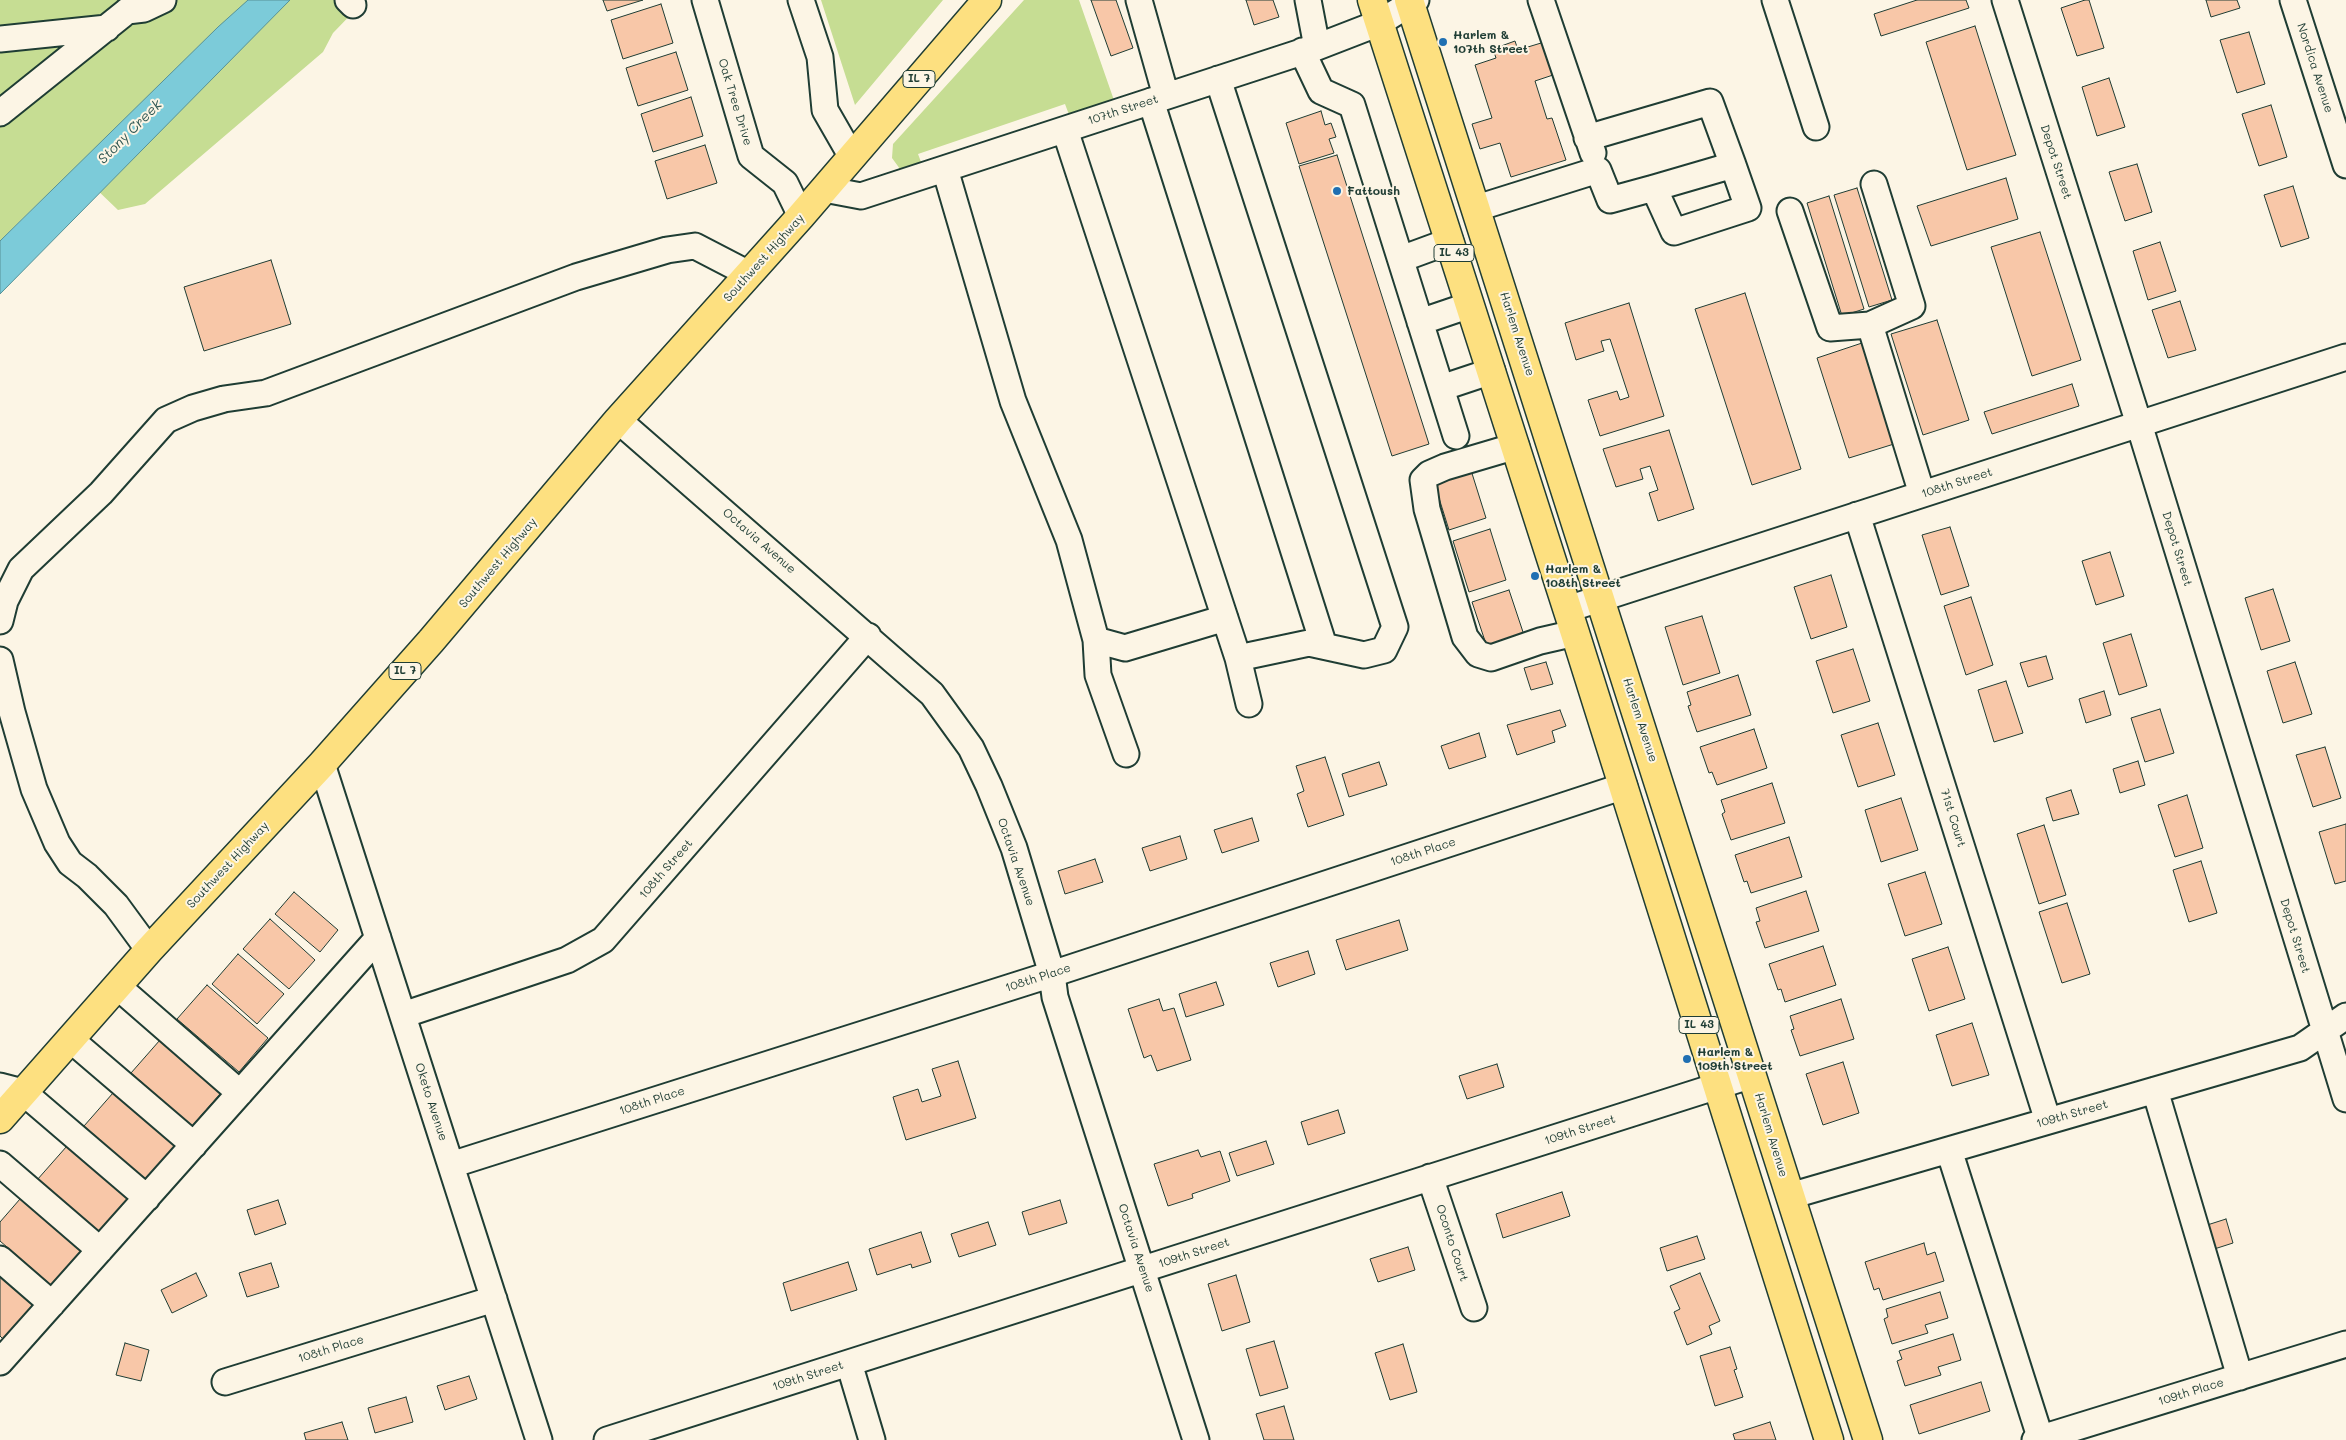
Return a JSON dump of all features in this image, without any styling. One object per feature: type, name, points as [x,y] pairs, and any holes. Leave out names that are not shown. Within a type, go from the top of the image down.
[{"type":"main road","name":"Harlem Avenue","points":[[1412,1],[1868,1440]]},
{"type":"main road","name":"Southwest Highway","points":[[0,1119],[11,1089],[70,1039],[432,641],[618,420],[801,216],[981,3]]},
{"type":"main road","name":"IL 43","points":[[1375,12],[1572,621],[1830,1440]]},
{"type":"street","points":[[0,113],[134,6],[144,8],[163,0]]},
{"type":"street","name":"Oak Tree Drive","points":[[704,0],[751,156],[785,183],[801,216]]},
{"type":"street","points":[[801,0],[820,57],[825,110],[852,157]]},
{"type":"street","points":[[1139,0],[1158,99],[1324,646]]},
{"type":"street","points":[[1308,0],[1310,49],[1321,91],[1352,105],[1456,436]]},
{"type":"street","points":[[1541,0],[1598,170],[1610,200],[1733,165]]},
{"type":"street","points":[[1775,0],[1816,126]]},
{"type":"street","name":"Depot Street","points":[[2004,0],[2139,424],[2346,1099]]},
{"type":"street","name":"Nordica Avenue","points":[[2293,0],[2346,165]]},
{"type":"street","name":"107th Street","points":[[824,189],[860,196],[946,169],[1310,49],[1375,12],[1412,1]]},
{"type":"street","points":[[0,39],[107,28]]},
{"type":"street","points":[[1218,79],[1395,627],[1384,650],[1364,655],[1309,643],[1238,658]]},
{"type":"street","points":[[1587,138],[1710,102],[1748,208],[1674,232],[1654,188]]},
{"type":"street","points":[[1065,130],[1238,658],[1248,704]]},
{"type":"street","points":[[946,169],[1013,401],[1069,540],[1096,640],[1098,675],[1126,754]]},
{"type":"street","points":[[1477,208],[1598,170]]},
{"type":"street","points":[[1790,211],[1830,328],[1870,325],[1912,306],[1874,184]]},
{"type":"street","points":[[1401,259],[1450,241]]},
{"type":"street","points":[[0,621],[5,601],[21,570],[101,493],[166,420],[192,408],[224,399],[266,393],[576,277],[668,250],[696,246],[749,274]]},
{"type":"street","points":[[1420,322],[1470,304]]},
{"type":"street","points":[[1870,325],[1922,494]]},
{"type":"street","name":"108th Street","points":[[1516,446],[1445,467],[1429,474],[1423,480],[1427,509],[1465,637],[1478,654],[1491,658],[1540,641],[1572,621],[1601,598],[2346,357]]},
{"type":"street","points":[[1441,388],[1492,371]]},
{"type":"street","name":"Octavia Avenue","points":[[618,420],[868,636],[932,694],[971,748],[989,786],[1014,848],[1052,974],[1055,997],[1196,1440]]},
{"type":"street","name":"71st Court","points":[[1857,515],[2048,1121]]},
{"type":"street","points":[[1096,640],[1125,648],[1225,618]]},
{"type":"street","name":"108th Street","points":[[403,1015],[567,960],[603,940],[868,636]]},
{"type":"street","points":[[0,660],[3,688],[34,789],[57,843],[70,863],[88,876],[116,905],[149,950]]},
{"type":"street","name":"Oketo Avenue","points":[[322,764],[539,1440]]},
{"type":"street","name":"108th Place","points":[[451,1165],[1052,974],[1624,786]]},
{"type":"street","points":[[1,1357],[52,1304],[378,938]]},
{"type":"street","points":[[118,986],[240,1092]]},
{"type":"street","name":"109th Street","points":[[1790,1196],[2300,1048],[2346,1016]]},
{"type":"street","points":[[70,1039],[194,1145]]},
{"type":"street","name":"109th Street","points":[[607,1440],[1752,1074]]},
{"type":"street","points":[[11,1089],[147,1198]]},
{"type":"street","points":[[2155,1090],[2240,1377]]},
{"type":"street","points":[[1949,1150],[2039,1440]]},
{"type":"street","points":[[0,1164],[100,1250]]},
{"type":"street","name":"Oconto Court","points":[[1430,1177],[1474,1308]]},
{"type":"street","points":[[0,1259],[52,1304]]},
{"type":"street","name":"108th Place","points":[[225,1382],[494,1299]]},
{"type":"street","name":"109th Place","points":[[2039,1440],[2346,1344]]},
{"type":"street","points":[[848,1363],[872,1440]]},
{"type":"green space","points":[[0,0],[365,0],[333,33],[323,52],[145,204],[118,210],[94,187],[54,188],[0,241]]},
{"type":"green space","points":[[821,0],[943,0],[855,105]]},
{"type":"green space","points":[[1024,0],[1079,0],[1116,106],[1071,120],[1065,104],[918,154],[924,170],[907,171],[900,169],[892,158],[893,144]]},
{"type":"water","name":"Stony Creek","points":[[248,0],[290,0],[0,294],[0,241],[218,27]]},
{"type":"building","points":[[603,0],[643,0],[607,11]]},
{"type":"building","points":[[1091,0],[1116,0],[1133,48],[1111,56]]},
{"type":"building","points":[[1246,0],[1273,0],[1279,17],[1254,25]]},
{"type":"building","points":[[1917,0],[1966,0],[1969,8],[1881,36],[1874,14]]},
{"type":"building","points":[[2089,0],[2104,48],[2077,56],[2061,8]]},
{"type":"building","points":[[2206,0],[2237,0],[2240,8],[2211,17]]},
{"type":"building","points":[[661,4],[673,43],[623,59],[611,20]]},
{"type":"building","points":[[1975,26],[2016,155],[1967,170],[1926,42]]},
{"type":"building","points":[[2249,32],[2265,84],[2237,93],[2220,40]]},
{"type":"building","points":[[1551,40],[1562,72],[1535,81],[1547,119],[1552,118],[1566,160],[1511,177],[1500,143],[1480,149],[1472,124],[1492,118],[1475,65],[1496,58],[1493,49],[1515,41],[1518,50]]},
{"type":"building","points":[[676,52],[688,90],[638,106],[626,68]]},
{"type":"building","points":[[2109,78],[2125,127],[2097,136],[2082,87]]},
{"type":"building","points":[[691,97],[703,136],[653,152],[641,114]]},
{"type":"building","points":[[2271,105],[2287,157],[2259,166],[2242,114]]},
{"type":"building","points":[[1321,111],[1325,125],[1331,123],[1336,137],[1329,139],[1334,153],[1299,164],[1286,123]]},
{"type":"building","points":[[705,145],[717,183],[667,199],[655,161]]},
{"type":"building","points":[[1337,155],[1429,444],[1392,456],[1299,166]]},
{"type":"building","points":[[2137,164],[2152,212],[2125,221],[2109,172]]},
{"type":"building","points":[[2006,178],[2018,219],[1931,246],[1917,206]]},
{"type":"building","points":[[2293,186],[2309,238],[2281,247],[2264,195]]},
{"type":"building","points":[[1857,188],[1892,300],[1869,307],[1834,195]]},
{"type":"building","points":[[1829,196],[1864,309],[1842,316],[1807,203]]},
{"type":"building","points":[[2040,232],[2081,360],[2032,376],[1991,247]]},
{"type":"building","points":[[2160,242],[2176,291],[2148,300],[2133,251]]},
{"type":"building","points":[[271,260],[291,324],[204,351],[184,287]]},
{"type":"building","points":[[1745,293],[1801,469],[1752,485],[1695,309]]},
{"type":"building","points":[[2180,301],[2196,350],[2168,358],[2152,310]]},
{"type":"building","points":[[1629,303],[1664,416],[1600,436],[1588,400],[1617,391],[1620,400],[1629,397],[1610,339],[1601,341],[1604,351],[1576,360],[1565,323]]},
{"type":"building","points":[[1937,320],[1969,420],[1923,435],[1891,334]]},
{"type":"building","points":[[1862,343],[1894,444],[1849,458],[1817,358]]},
{"type":"building","points":[[2072,384],[2079,406],[1992,434],[1984,412]]},
{"type":"building","points":[[1669,430],[1694,509],[1658,521],[1649,493],[1658,490],[1650,466],[1640,469],[1643,479],[1616,487],[1603,449]]},
{"type":"building","points":[[1470,467],[1486,518],[1449,530],[1433,479]]},
{"type":"building","points":[[1950,527],[1969,586],[1941,595],[1922,535]]},
{"type":"building","points":[[1490,529],[1506,580],[1469,592],[1453,541]]},
{"type":"building","points":[[2110,552],[2124,596],[2096,605],[2082,561]]},
{"type":"building","points":[[1831,575],[1847,627],[1811,639],[1794,587]]},
{"type":"building","points":[[2273,589],[2290,641],[2261,650],[2245,598]]},
{"type":"building","points":[[1509,590],[1526,641],[1489,653],[1472,602]]},
{"type":"building","points":[[1971,597],[1993,665],[1966,675],[1944,606]]},
{"type":"building","points":[[1702,616],[1720,673],[1683,685],[1665,627]]},
{"type":"building","points":[[2131,634],[2147,686],[2119,695],[2103,643]]},
{"type":"building","points":[[1853,649],[1870,701],[1833,713],[1816,661]]},
{"type":"building","points":[[2046,656],[2053,679],[2028,687],[2020,663]]},
{"type":"building","points":[[1546,662],[1553,684],[1531,690],[1524,668]]},
{"type":"building","points":[[2295,662],[2312,714],[2283,723],[2267,671]]},
{"type":"building","points":[[1738,675],[1751,715],[1697,732],[1688,706],[1691,705],[1687,692]]},
{"type":"building","points":[[2006,681],[2023,733],[1994,742],[1978,690]]},
{"type":"building","points":[[2104,691],[2111,715],[2086,723],[2079,699]]},
{"type":"building","points":[[2160,709],[2174,753],[2145,762],[2131,718]]},
{"type":"building","points":[[1560,710],[1566,726],[1552,731],[1555,742],[1517,755],[1507,725]]},
{"type":"building","points":[[1878,723],[1895,775],[1858,787],[1841,735]]},
{"type":"building","points":[[1754,729],[1767,768],[1717,785],[1712,772],[1709,773],[1700,747]]},
{"type":"building","points":[[1479,733],[1486,757],[1449,769],[1441,746]]},
{"type":"building","points":[[2325,747],[2341,798],[2313,807],[2296,755]]},
{"type":"building","points":[[1325,757],[1344,815],[1308,827],[1297,794],[1304,791],[1296,766]]},
{"type":"building","points":[[2138,761],[2145,785],[2120,793],[2113,769]]},
{"type":"building","points":[[1379,762],[1387,785],[1349,797],[1342,774]]},
{"type":"building","points":[[1772,783],[1785,823],[1731,840],[1722,814],[1725,812],[1721,800]]},
{"type":"building","points":[[2071,790],[2079,814],[2053,821],[2046,798]]},
{"type":"building","points":[[2187,795],[2203,848],[2175,857],[2158,805]]},
{"type":"building","points":[[1901,798],[1918,850],[1881,862],[1865,810]]},
{"type":"building","points":[[1252,818],[1259,841],[1222,853],[1214,830]]},
{"type":"building","points":[[2346,824],[2346,881],[2335,884],[2319,832]]},
{"type":"building","points":[[2044,825],[2066,895],[2039,904],[2017,834]]},
{"type":"building","points":[[1180,836],[1187,859],[1150,871],[1142,848]]},
{"type":"building","points":[[1789,837],[1802,877],[1751,893],[1747,881],[1744,882],[1735,855]]},
{"type":"building","points":[[1095,859],[1103,882],[1065,894],[1058,871]]},
{"type":"building","points":[[2201,861],[2217,913],[2189,922],[2173,870]]},
{"type":"building","points":[[1925,872],[1942,924],[1905,936],[1888,884]]},
{"type":"building","points":[[1806,891],[1819,931],[1765,948],[1756,922],[1760,921],[1756,908]]},
{"type":"building","points":[[294,892],[338,930],[320,952],[275,914]]},
{"type":"building","points":[[2067,903],[2090,974],[2062,983],[2039,912]]},
{"type":"building","points":[[270,919],[315,960],[289,989],[243,949]]},
{"type":"building","points":[[1399,920],[1408,950],[1346,970],[1336,940]]},
{"type":"building","points":[[1823,946],[1836,985],[1785,1002],[1781,989],[1778,990],[1769,964]]},
{"type":"building","points":[[1948,947],[1965,999],[1929,1011],[1912,959]]},
{"type":"building","points":[[1308,951],[1315,974],[1278,987],[1270,963]]},
{"type":"building","points":[[238,954],[284,994],[257,1024],[212,984]]},
{"type":"building","points":[[1216,982],[1224,1005],[1186,1017],[1179,994]]},
{"type":"building","points":[[207,985],[268,1038],[239,1072],[177,1019]]},
{"type":"building","points":[[1159,999],[1163,1011],[1174,1008],[1191,1060],[1157,1071],[1151,1055],[1144,1058],[1128,1009]]},
{"type":"building","points":[[1841,999],[1854,1039],[1800,1056],[1791,1030],[1794,1029],[1790,1016]]},
{"type":"building","points":[[1972,1023],[1989,1075],[1952,1086],[1936,1035]]},
{"type":"building","points":[[160,1040],[221,1093],[192,1126],[131,1073]]},
{"type":"building","points":[[958,1061],[976,1118],[906,1140],[893,1097],[918,1089],[922,1102],[941,1096],[932,1069]]},
{"type":"building","points":[[1843,1062],[1859,1113],[1823,1125],[1806,1074]]},
{"type":"building","points":[[1497,1064],[1504,1087],[1467,1099],[1459,1076]]},
{"type":"building","points":[[113,1093],[175,1146],[145,1180],[84,1126]]},
{"type":"building","points":[[1338,1110],[1345,1133],[1308,1145],[1301,1122]]},
{"type":"building","points":[[1266,1141],[1274,1164],[1237,1176],[1229,1153]]},
{"type":"building","points":[[67,1146],[128,1199],[98,1233],[37,1180]]},
{"type":"building","points":[[1198,1150],[1201,1157],[1220,1151],[1230,1181],[1192,1194],[1193,1198],[1168,1206],[1154,1164]]},
{"type":"building","points":[[1562,1192],[1570,1216],[1503,1238],[1496,1214]]},
{"type":"building","points":[[20,1199],[82,1252],[52,1286],[0,1241],[0,1222]]},
{"type":"building","points":[[278,1200],[286,1224],[255,1235],[247,1210]]},
{"type":"building","points":[[1060,1200],[1067,1223],[1029,1235],[1022,1212]]},
{"type":"building","points":[[2226,1219],[2233,1243],[2208,1251],[2201,1227]]},
{"type":"building","points":[[988,1222],[996,1245],[959,1257],[951,1234]]},
{"type":"building","points":[[921,1232],[931,1262],[912,1268],[911,1264],[877,1275],[869,1249]]},
{"type":"building","points":[[1697,1236],[1705,1259],[1667,1271],[1660,1248]]},
{"type":"building","points":[[1924,1243],[1927,1255],[1935,1252],[1944,1281],[1883,1300],[1879,1288],[1874,1290],[1865,1262]]},
{"type":"building","points":[[1408,1247],[1415,1270],[1378,1282],[1370,1259]]},
{"type":"building","points":[[848,1262],[857,1290],[791,1311],[783,1283]]},
{"type":"building","points":[[271,1263],[279,1287],[247,1297],[239,1273]]},
{"type":"building","points":[[196,1273],[207,1296],[172,1313],[161,1290]]},
{"type":"building","points":[[1700,1273],[1720,1321],[1709,1326],[1712,1334],[1687,1345],[1674,1312],[1680,1309],[1670,1286]]},
{"type":"building","points":[[1236,1275],[1250,1322],[1222,1331],[1208,1284]]},
{"type":"building","points":[[0,1277],[34,1306],[4,1340],[0,1336]]},
{"type":"building","points":[[1940,1292],[1948,1318],[1925,1325],[1928,1333],[1892,1344],[1884,1319],[1888,1317],[1886,1309]]},
{"type":"building","points":[[1953,1334],[1961,1360],[1938,1367],[1941,1375],[1905,1386],[1897,1361],[1902,1359],[1899,1351]]},
{"type":"building","points":[[1274,1341],[1288,1388],[1260,1396],[1246,1349]]},
{"type":"building","points":[[125,1343],[149,1350],[141,1381],[116,1375]]},
{"type":"building","points":[[1403,1344],[1417,1392],[1390,1400],[1375,1353]]},
{"type":"building","points":[[1730,1347],[1737,1369],[1734,1370],[1743,1397],[1715,1406],[1700,1356]]},
{"type":"building","points":[[469,1376],[477,1399],[445,1410],[437,1386]]},
{"type":"building","points":[[1981,1382],[1990,1411],[1919,1434],[1910,1405]]},
{"type":"building","points":[[406,1397],[413,1422],[375,1433],[368,1408]]},
{"type":"building","points":[[1284,1406],[1294,1440],[1264,1440],[1256,1414]]},
{"type":"building","points":[[342,1422],[348,1440],[306,1440],[304,1433]]},
{"type":"building","points":[[1770,1422],[1776,1440],[1735,1440],[1733,1434]]},
{"type":"place","name":"Harlem & 107th Street","points":[[1443,42]]},
{"type":"place","name":"Fattoush","points":[[1337,191]]},
{"type":"place","name":"Harlem & 108th Street","points":[[1535,576]]},
{"type":"place","name":"Harlem & 109th Street","points":[[1687,1059]]}]
